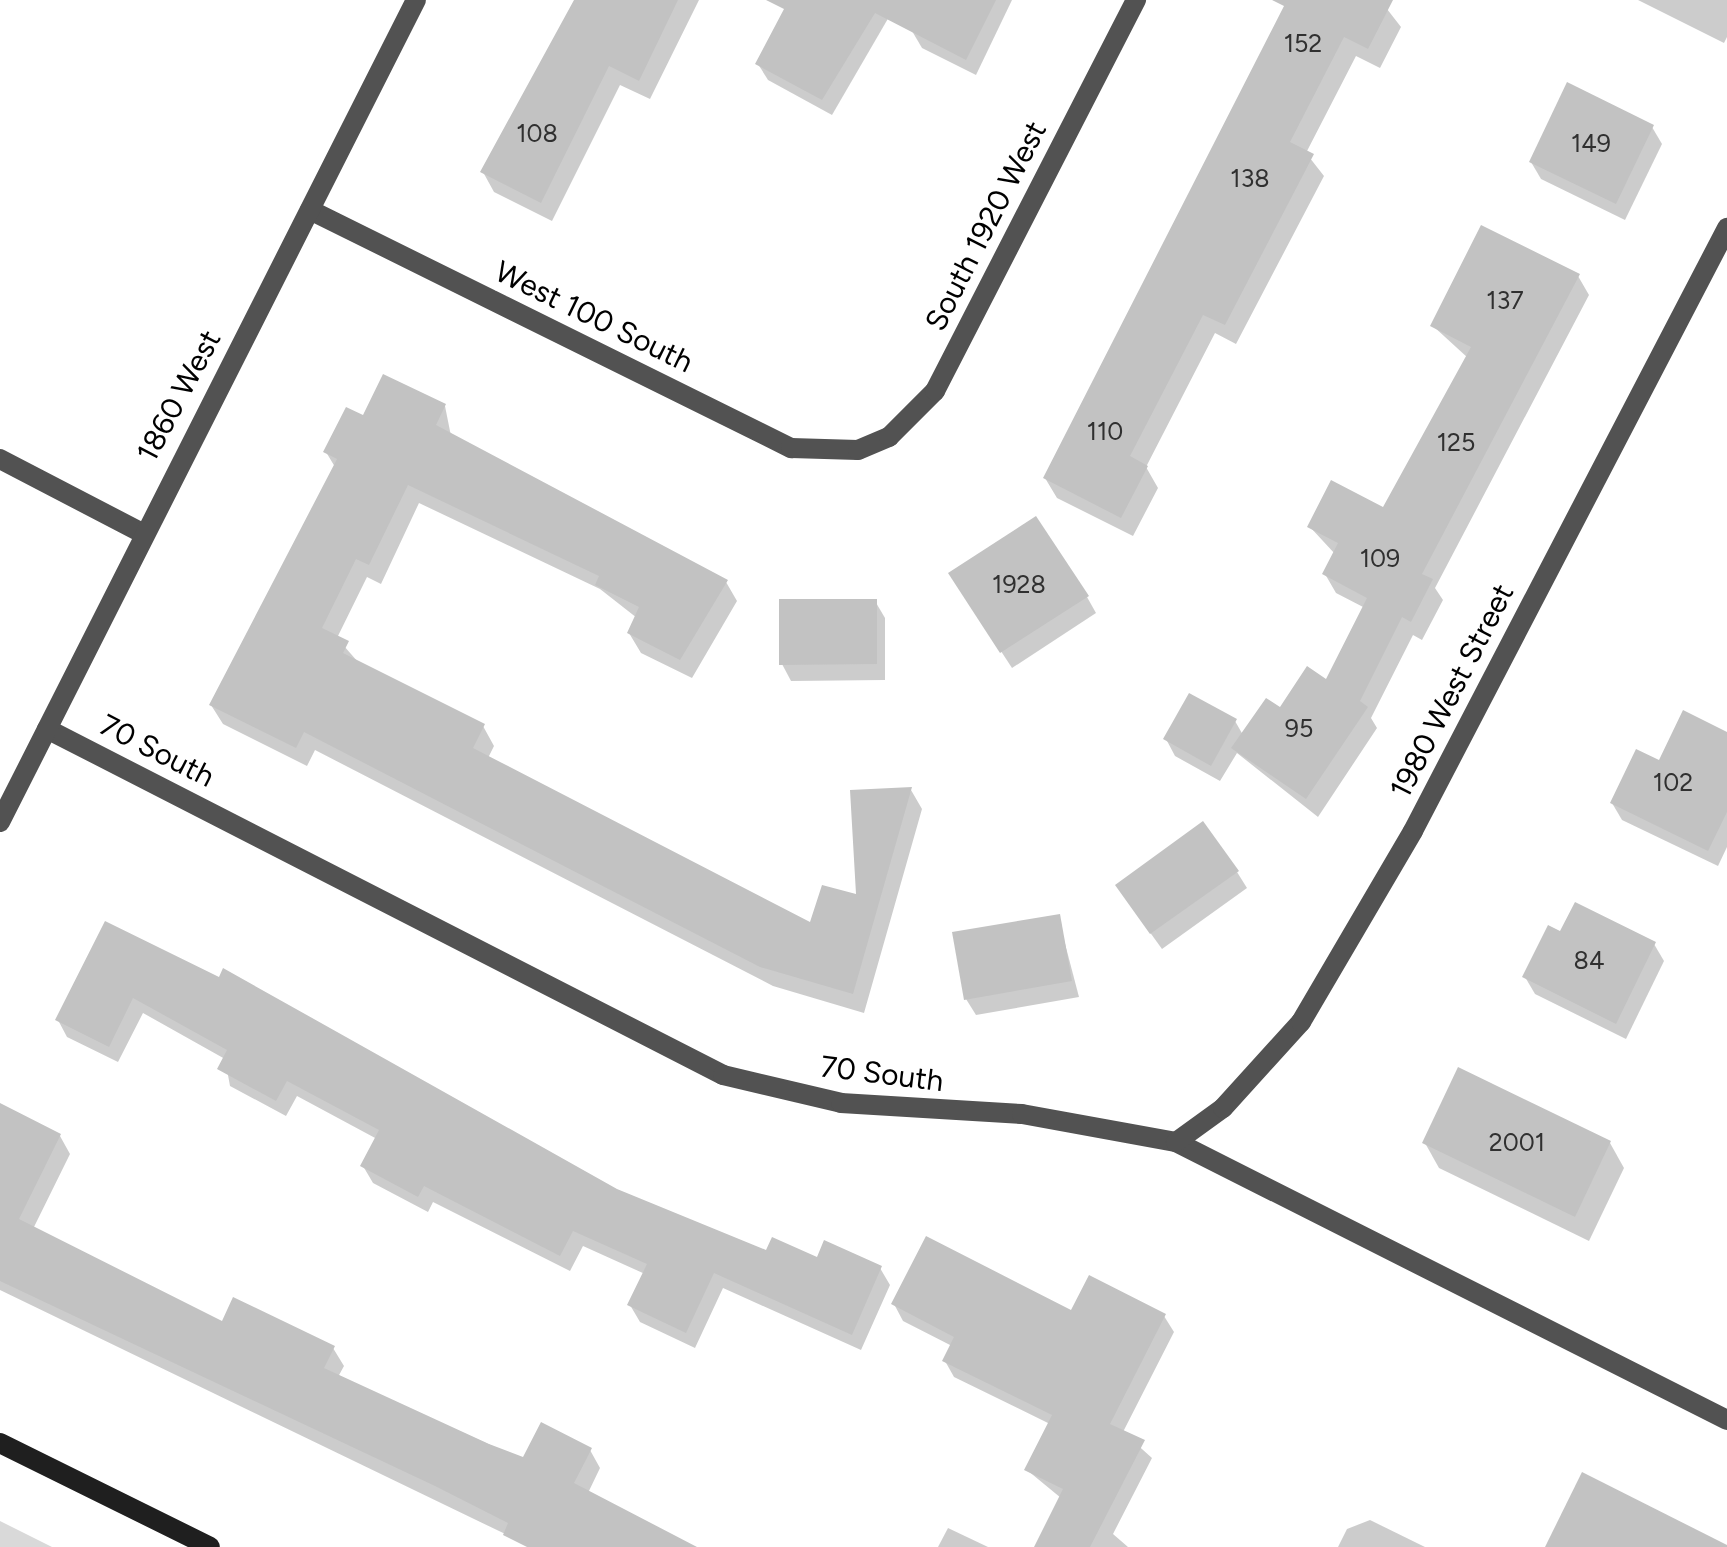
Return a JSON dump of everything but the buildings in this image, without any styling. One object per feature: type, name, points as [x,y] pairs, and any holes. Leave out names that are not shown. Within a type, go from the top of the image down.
[{"type":"main road","points":[[0,1443],[210,1547]]},
{"type":"street","name":"1860 West","points":[[0,822],[142,533],[416,0]]},
{"type":"street","name":"South 1920 West","points":[[858,450],[889,437],[935,390],[1136,0]]},
{"type":"street","name":"West 100 South","points":[[310,210],[791,448],[858,450]]},
{"type":"street","name":"1980 West Street","points":[[1176,1142],[1222,1108],[1301,1022],[1413,831],[1727,228]]},
{"type":"street","points":[[0,459],[142,533]]},
{"type":"street","name":"70 South","points":[[47,729],[723,1075],[841,1104],[1022,1114],[1176,1142],[1727,1420]]},
{"type":"shaded area","points":[[0,1521],[52,1547],[0,1547]]}]
